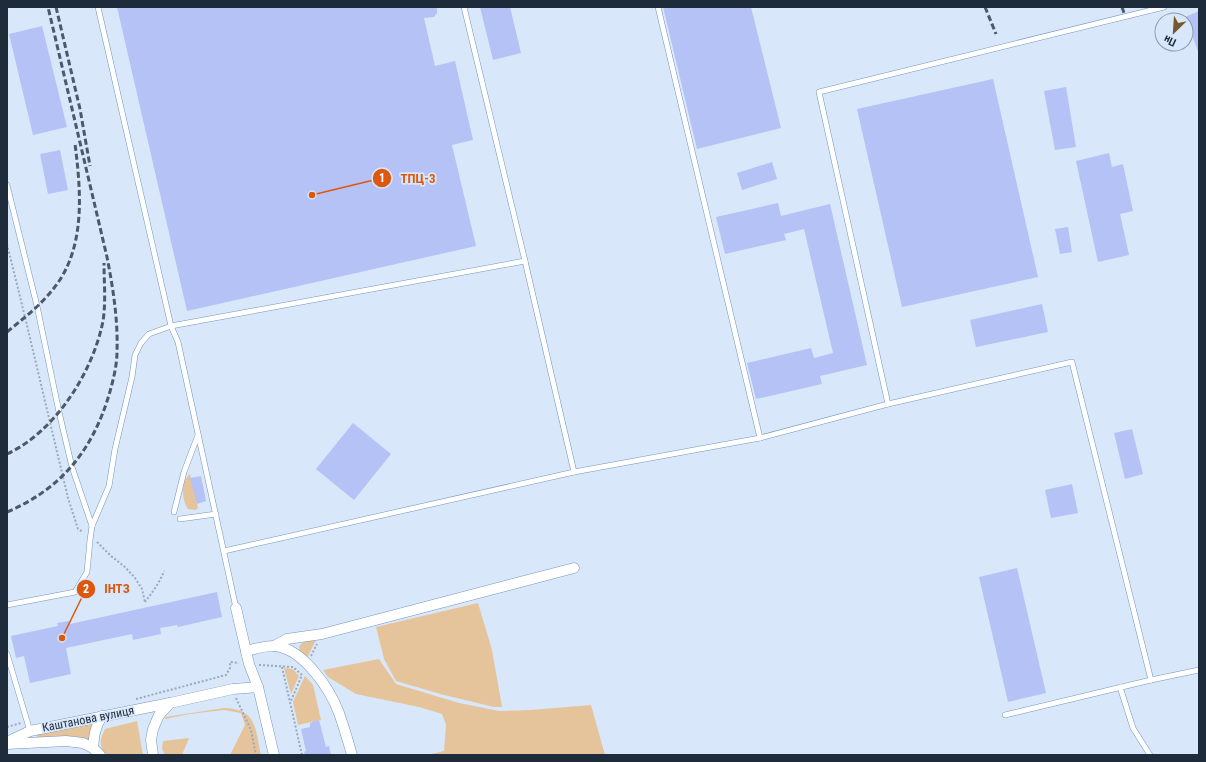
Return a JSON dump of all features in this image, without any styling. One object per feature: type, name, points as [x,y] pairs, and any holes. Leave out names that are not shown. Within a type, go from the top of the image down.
[{"type":"street","points":[[274,646],[287,639],[322,634],[574,568]]},
{"type":"street","points":[[236,608],[248,664],[258,687],[274,755]]},
{"type":"street","points":[[246,651],[274,646],[284,648],[297,655],[308,664],[319,677],[332,697],[340,714],[352,755]]},
{"type":"street","name":"Каштанова вулиця","points":[[7,743],[28,726],[102,716],[233,689],[258,687]]},
{"type":"street","points":[[153,755],[151,740],[153,729],[159,715],[170,703]]},
{"type":"street","points":[[97,752],[94,736],[97,724],[102,716]]},
{"type":"street","name":"Каштанова вулиця","points":[[7,743],[66,741],[83,743],[97,752]]},
{"type":"lane","points":[[98,7],[170,326],[178,342],[236,608]]},
{"type":"lane","points":[[464,7],[574,472]]},
{"type":"lane","points":[[658,7],[760,438]]},
{"type":"lane","points":[[888,404],[819,92],[1164,7]]},
{"type":"lane","points":[[7,185],[37,306],[72,467],[92,526]]},
{"type":"lane","points":[[7,605],[75,592],[88,572],[92,526],[109,486],[115,450],[132,377],[135,355],[141,343],[149,334],[170,326],[525,261]]},
{"type":"lane","points":[[224,551],[574,472],[760,438],[888,404],[1072,362],[1151,680]]},
{"type":"lane","points":[[174,512],[184,472],[198,434]]},
{"type":"lane","points":[[180,519],[216,514]]},
{"type":"lane","points":[[7,654],[28,726]]},
{"type":"lane","points":[[1005,715],[1199,670]]},
{"type":"lane","points":[[1120,688],[1133,728],[1150,755]]},
{"type":"path","points":[[7,244],[68,498],[78,529],[90,537],[125,567],[142,589],[145,602],[153,593],[164,571]]},
{"type":"path","points":[[134,699],[226,675],[230,668],[230,662]]},
{"type":"path","points":[[258,665],[293,667],[302,675],[290,701]]},
{"type":"path","points":[[281,666],[302,755]]},
{"type":"path","points":[[233,689],[241,711],[251,730],[256,755]]},
{"type":"path","points":[[7,727],[28,726]]},
{"type":"shaded area","points":[[190,474],[198,508],[195,510],[188,509],[183,496],[185,481]]},
{"type":"shaded area","points":[[478,603],[492,650],[502,707],[494,707],[444,695],[396,681],[384,659],[376,627]]},
{"type":"shaded area","points":[[317,638],[307,658],[300,651],[299,647],[309,640]]},
{"type":"shaded area","points":[[379,659],[396,684],[459,703],[499,711],[591,705],[605,755],[428,755],[444,751],[446,725],[442,714],[419,707],[356,694],[328,677],[323,670]]},
{"type":"shaded area","points":[[284,668],[293,669],[299,676],[291,694]]},
{"type":"shaded area","points":[[305,676],[313,685],[321,720],[298,725],[293,702]]},
{"type":"shaded area","points":[[224,708],[235,709],[249,716],[253,722],[261,755],[230,755],[245,725],[241,713],[224,710],[165,719],[165,717]]},
{"type":"shaded area","points":[[137,721],[143,755],[107,755],[101,746],[102,736],[105,729]]},
{"type":"shaded area","points":[[87,723],[91,724],[93,727],[90,742],[79,737],[69,736],[40,739],[37,737],[37,734]]},
{"type":"shaded area","points":[[189,738],[182,755],[165,755],[162,749],[163,741]]},
{"type":"building","points":[[117,7],[437,7],[437,13],[434,17],[424,18],[435,66],[455,61],[473,140],[452,145],[476,246],[187,311]]},
{"type":"building","points":[[480,7],[510,7],[521,53],[493,60]]},
{"type":"building","points":[[663,7],[751,7],[781,128],[697,149]]},
{"type":"building","points":[[1199,11],[1199,51],[1194,41],[1194,13]]},
{"type":"building","points":[[42,26],[67,127],[33,135],[9,34]]},
{"type":"building","points":[[993,79],[1038,277],[902,307],[857,109]]},
{"type":"building","points":[[1066,87],[1076,147],[1055,150],[1044,91]]},
{"type":"building","points":[[60,150],[68,190],[48,194],[40,154]]},
{"type":"building","points":[[1109,153],[1112,167],[1123,164],[1133,211],[1120,214],[1129,255],[1098,262],[1076,161]]},
{"type":"building","points":[[772,162],[777,179],[742,190],[737,173]]},
{"type":"building","points":[[778,203],[781,216],[830,204],[867,365],[820,376],[822,384],[756,399],[747,363],[811,348],[814,358],[833,353],[804,229],[784,234],[786,240],[725,254],[716,217]]},
{"type":"building","points":[[1068,227],[1072,252],[1060,254],[1055,229]]},
{"type":"building","points":[[1042,304],[1048,332],[976,347],[970,320]]},
{"type":"building","points":[[353,423],[391,454],[354,500],[316,469]]},
{"type":"building","points":[[1132,429],[1143,474],[1125,479],[1114,433]]},
{"type":"building","points":[[201,476],[206,501],[197,504],[190,478]]},
{"type":"building","points":[[1072,484],[1078,513],[1051,518],[1045,490]]},
{"type":"building","points":[[1017,568],[1046,693],[1008,702],[979,577]]},
{"type":"building","points":[[217,592],[222,617],[178,627],[177,625],[160,628],[161,634],[133,640],[132,634],[66,648],[71,674],[30,683],[24,656],[16,658],[11,636],[58,626],[57,623],[69,621],[70,624]]},
{"type":"building","points":[[319,720],[326,747],[329,746],[331,755],[305,755],[304,752],[306,751],[301,729],[310,727],[310,723]]},
{"type":"railway","points":[[7,512],[26,503],[59,480],[83,451],[102,415],[112,384],[117,357],[116,315],[107,257],[48,7]]},
{"type":"railway","points":[[56,7],[80,109],[90,166]]},
{"type":"railway","points":[[985,7],[996,34]]},
{"type":"railway","points":[[1122,7],[1124,13]]},
{"type":"railway","points":[[7,332],[44,300],[64,272],[72,255],[79,219],[79,181],[75,144]]},
{"type":"railway","points":[[7,454],[24,444],[41,431],[56,416],[81,380],[91,360],[103,321],[105,299],[104,263]]},
{"type":"place","name":"ТПЦ-3","points":[[312,195]]},
{"type":"place","name":"ІНТЗ","points":[[62,638]]}]
